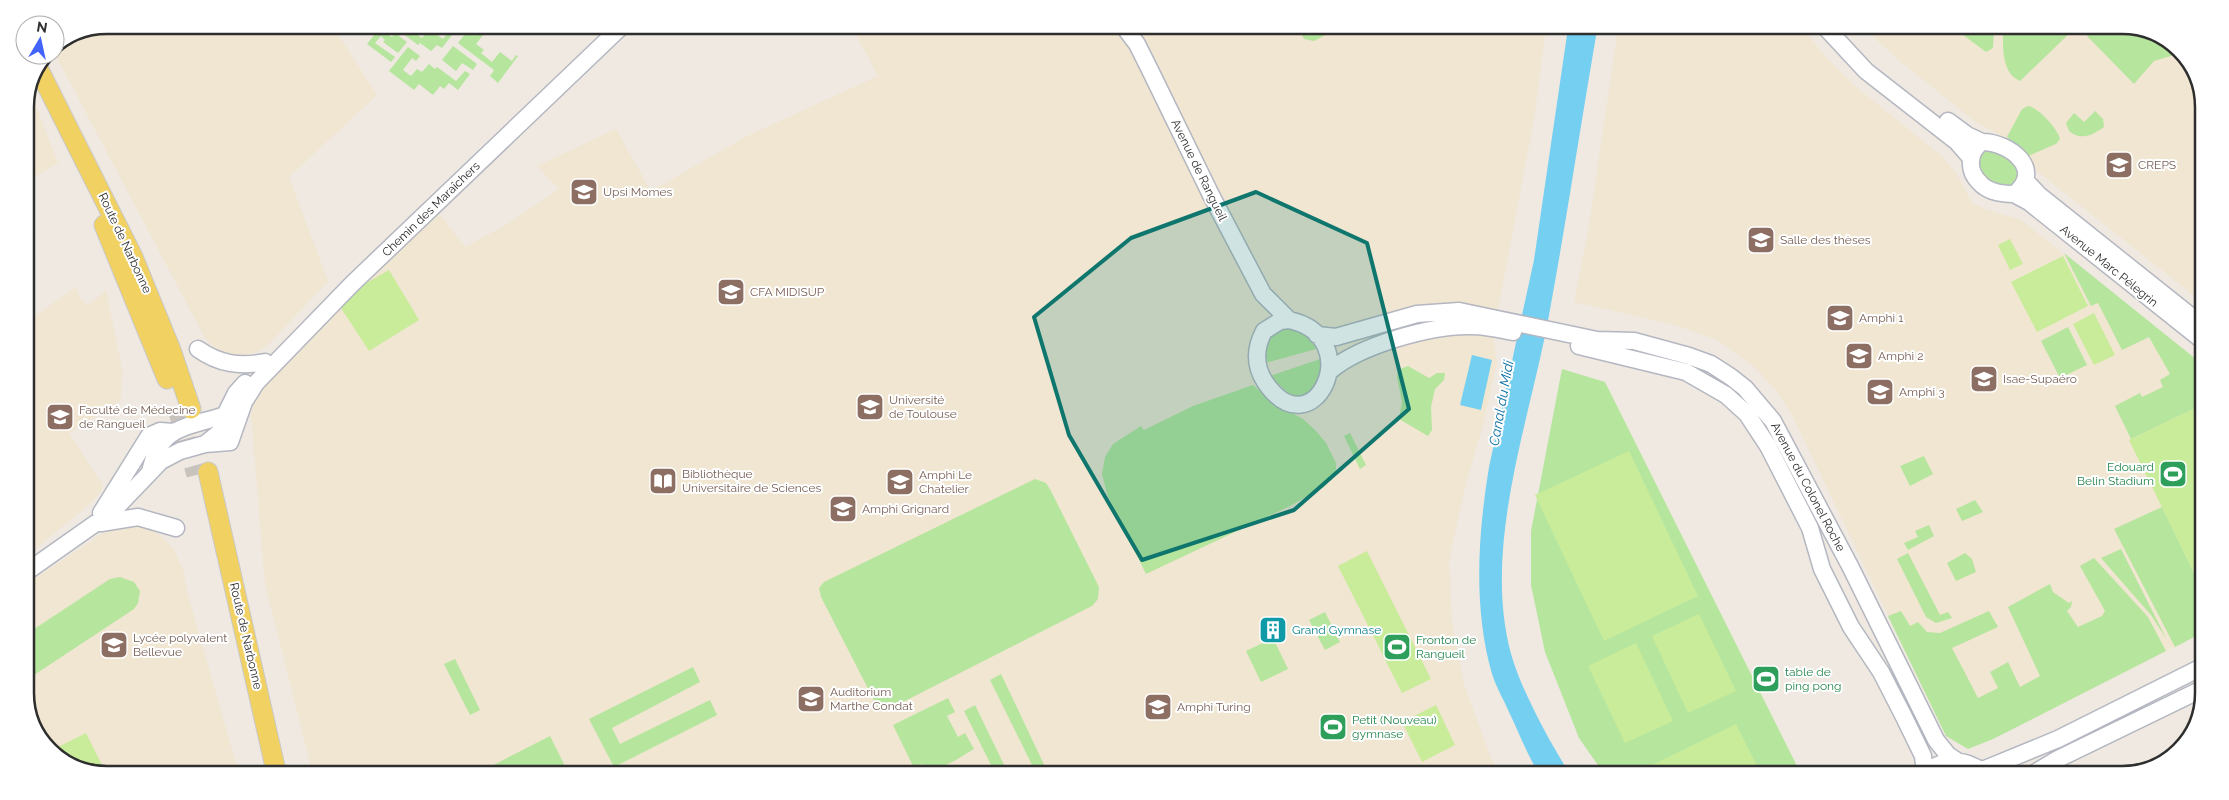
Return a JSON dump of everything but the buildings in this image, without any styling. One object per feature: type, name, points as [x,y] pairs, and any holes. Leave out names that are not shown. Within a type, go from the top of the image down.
[{"type":"main road","name":"Route de Narbonne","points":[[42,77],[51,108],[111,240],[184,411]]},
{"type":"main road","name":"Route de Narbonne","points":[[264,766],[202,473],[275,766]]},
{"type":"street","name":"Chemin des Maraîchers","points":[[205,444],[220,432],[236,393],[343,280],[600,34]]},
{"type":"street","name":"Chemin des Maraîchers","points":[[205,444],[230,442],[246,397],[256,383],[352,284],[614,34]]},
{"type":"street","name":"Avenue de Rangueil","points":[[1129,34],[1137,44]]},
{"type":"street","name":"Avenue de Rangueil","points":[[1134,34],[1137,44],[1211,195],[1263,294],[1289,320]]},
{"type":"street","points":[[1832,34],[1866,71],[1957,142],[1970,156]]},
{"type":"street","points":[[1846,34],[1874,64],[1966,135],[1982,142],[2000,144],[2016,155],[2023,163],[2025,180],[2020,189],[2014,194],[1998,192],[1979,183],[1970,165],[1970,156],[1976,146],[1982,142]]},
{"type":"street","name":"Avenue Marc Pélegrin","points":[[2025,180],[2039,195],[2195,319]]},
{"type":"street","name":"Avenue Marc Pélegrin","points":[[2014,194],[2029,202],[2195,334]]},
{"type":"street","name":"Avenue de Rangueil","points":[[1263,294],[1264,331]]},
{"type":"street","points":[[1317,335],[1336,337],[1402,317],[1437,311],[1459,311],[1500,324],[1561,336]]},
{"type":"street","points":[[1289,320],[1300,322],[1317,335],[1327,351],[1330,370],[1324,390],[1310,402],[1300,404],[1278,395],[1265,381],[1258,366],[1258,346],[1264,331],[1280,322],[1289,320]]},
{"type":"street","points":[[1330,370],[1354,354],[1422,332],[1458,326],[1500,324]]},
{"type":"street","name":"Avenue du Colonel Roche","points":[[1561,336],[1596,340],[1634,341],[1689,356],[1710,364],[1731,377],[1760,403],[1773,421],[1850,566],[1936,740],[1948,756],[1957,761]]},
{"type":"street","name":"Avenue du Colonel Roche","points":[[1561,336],[1686,372],[1726,394],[1746,414],[1766,441],[1810,528],[1822,569],[1854,634],[1881,672],[1923,756],[1924,766]]},
{"type":"street","points":[[198,349],[211,358],[228,363],[250,365],[265,362]]},
{"type":"street","points":[[92,525],[118,489],[145,442],[154,432],[174,432],[226,415]]},
{"type":"street","points":[[150,474],[157,449],[174,432]]},
{"type":"street","points":[[34,567],[113,511],[161,461],[180,451],[205,444]]},
{"type":"street","points":[[92,525],[138,517],[176,528]]},
{"type":"street","points":[[1992,766],[2058,739],[2195,670]]},
{"type":"street","points":[[2046,766],[2195,692]]},
{"type":"street","points":[[1937,766],[1941,763],[1957,761],[1969,766]]},
{"type":"highlighted area","points":[[1256,192],[1367,243],[1409,409],[1294,510],[1142,560],[1069,435],[1034,317],[1131,238]]},
{"type":"shaded area","points":[[107,34],[338,34],[377,95],[289,177],[328,281],[267,346],[255,353],[239,357],[224,353],[205,338],[61,65],[65,65],[65,47],[79,39]]},
{"type":"shaded area","name":"Université de Toulouse","points":[[856,34],[1545,34],[1534,119],[1493,336],[1497,362],[1483,425],[1466,483],[1449,561],[1452,622],[1464,684],[1496,766],[311,766],[265,584],[251,414],[255,400],[262,388],[337,308],[438,212],[465,247],[504,226],[559,189],[537,166],[616,129],[651,191],[747,136],[878,76]]},
{"type":"shaded area","name":"Isae-Supaéro","points":[[1617,34],[1807,34],[1825,56],[1855,86],[1943,157],[1956,173],[1972,203],[2021,220],[2195,358],[2195,637],[1993,739],[1968,749],[1946,736],[1793,417],[1777,391],[1754,367],[1717,340],[1675,325],[1574,302],[1589,226]]},
{"type":"shaded area","name":"CREPS","points":[[1870,34],[2132,34],[2163,46],[2180,62],[2190,79],[2194,93],[2195,296],[2037,171],[2028,156],[2014,142],[1977,123],[1896,58]]},
{"type":"shaded area","points":[[34,101],[58,163],[34,177]]},
{"type":"shaded area","name":"Faculté de Médecine de Rangueil","points":[[76,287],[79,296],[86,304],[91,303],[106,290],[122,369],[121,400],[69,433],[103,485],[101,491],[90,504],[34,550],[34,317]]},
{"type":"shaded area","name":"Lycée polyvalent Bellevue","points":[[129,524],[148,528],[161,536],[173,548],[184,572],[187,592],[237,766],[97,766],[75,759],[62,751],[44,730],[39,721],[34,698],[34,579],[105,532]]},
{"type":"green space","points":[[375,34],[388,34],[392,37],[396,34],[407,42],[398,53],[383,42],[385,40],[381,36],[375,43],[395,57],[391,62],[367,44]]},
{"type":"green space","points":[[403,34],[417,34],[422,38],[425,34],[436,34],[443,39],[447,34],[453,34],[442,48],[437,45],[431,51],[420,43],[418,45]]},
{"type":"green space","points":[[465,34],[482,34],[476,44],[484,50],[481,53],[492,62],[500,52],[512,61],[516,55],[518,56],[498,83],[490,76],[494,70],[458,43]]},
{"type":"green space","points":[[1302,34],[1327,34],[1314,41],[1304,39]]},
{"type":"green space","points":[[1962,34],[1994,34],[1993,48],[1986,52]]},
{"type":"green space","points":[[2003,34],[2069,34],[2020,81],[2009,72],[2003,51]]},
{"type":"green space","points":[[2086,34],[2132,34],[2154,41],[2174,55],[2154,61],[2134,84]]},
{"type":"green space","points":[[453,46],[477,64],[473,70],[462,63],[456,71],[442,60]]},
{"type":"green space","points":[[408,47],[420,56],[416,61],[412,58],[403,70],[411,76],[417,69],[422,72],[429,64],[435,69],[437,67],[456,81],[465,71],[470,74],[458,90],[449,83],[444,89],[440,86],[433,95],[419,84],[414,90],[389,71]]},
{"type":"green space","points":[[2028,106],[2037,110],[2047,119],[2056,130],[2060,139],[2056,144],[2028,156],[2007,137],[2022,109]]},
{"type":"green space","points":[[2095,111],[2103,119],[2104,127],[2087,136],[2078,136],[2069,131],[2066,123],[2074,113],[2084,122]]},
{"type":"green space","points":[[1983,150],[2005,155],[2015,163],[2018,176],[2016,185],[2002,189],[1981,176],[1976,159]]},
{"type":"green space","points":[[2010,239],[2023,264],[2010,270],[1998,245]]},
{"type":"green space","points":[[2064,253],[2195,358],[2195,408],[2131,439],[2115,406],[2140,393],[2142,397],[2163,387],[2160,380],[2170,374],[2149,337],[2122,350],[2098,303],[2091,306]]},
{"type":"green space","points":[[2063,256],[2088,306],[2037,332],[2011,282]]},
{"type":"green space","points":[[389,270],[419,320],[369,351],[341,308],[363,285]]},
{"type":"green space","points":[[2094,313],[2115,355],[2094,365],[2073,324]]},
{"type":"green space","points":[[2068,327],[2087,365],[2060,378],[2041,341]]},
{"type":"green space","points":[[1283,328],[1293,329],[1303,334],[1311,340],[1316,349],[1265,363],[1265,350],[1269,338]]},
{"type":"green space","points":[[1320,359],[1320,380],[1305,397],[1291,396],[1270,376]]},
{"type":"green space","points":[[1408,366],[1429,378],[1437,373],[1445,373],[1444,380],[1435,389],[1431,407],[1432,430],[1428,436],[1399,419],[1402,402],[1397,377],[1398,370]]},
{"type":"green space","points":[[1562,369],[1605,382],[1797,766],[1598,766],[1579,738],[1545,652],[1531,585],[1531,531]]},
{"type":"green space","points":[[1253,385],[1274,403],[1303,419],[1316,431],[1326,443],[1336,463],[1333,478],[1324,487],[1290,506],[1146,574],[1107,494],[1102,474],[1105,457],[1113,444],[1141,426],[1144,430],[1193,406]]},
{"type":"green space","name":"Edouard Belin Stadium","points":[[2195,408],[2195,575],[2129,440]]},
{"type":"green space","points":[[1350,433],[1366,465],[1360,469],[1344,436]]},
{"type":"green space","points":[[1629,451],[1698,596],[1604,641],[1535,495]]},
{"type":"green space","points":[[1924,456],[1933,474],[1910,486],[1900,466]]},
{"type":"green space","points":[[1035,479],[1046,483],[1051,491],[1099,587],[1098,599],[1092,606],[899,704],[884,710],[878,708],[821,597],[819,588],[824,582]]},
{"type":"green space","points":[[1975,500],[1983,512],[1962,521],[1956,509]]},
{"type":"green space","points":[[2162,507],[2195,575],[2195,637],[2175,647],[2114,529]]},
{"type":"green space","points":[[1929,525],[1934,536],[1908,550],[1904,543],[1918,537],[1915,531]]},
{"type":"green space","points":[[2121,549],[2167,640],[2151,615],[2101,558]]},
{"type":"green space","name":"Fronton de Rangueil","points":[[1367,551],[1431,679],[1402,693],[1338,566]]},
{"type":"green space","points":[[1908,553],[1940,615],[1948,612],[1952,618],[1936,623],[1926,617],[1897,559]]},
{"type":"green space","points":[[1965,553],[1972,559],[1976,572],[1956,581],[1947,563]]},
{"type":"green space","points":[[2094,558],[2148,617],[2166,651],[1993,739],[1968,749],[1946,736],[1888,616],[1901,611],[1910,626],[1918,622],[1927,632],[1940,633],[1989,611],[1998,627],[1952,648],[1978,698],[1998,688],[1990,672],[2008,662],[2020,687],[2040,676],[2008,607],[2050,584],[2053,592],[2069,603],[2072,601],[2071,607],[2067,611],[2078,627],[2102,616],[2105,611],[2080,566]]},
{"type":"green space","points":[[120,577],[134,582],[140,591],[138,603],[134,609],[34,675],[34,629],[110,579]]},
{"type":"green space","points":[[1325,612],[1340,642],[1325,650],[1309,620]]},
{"type":"green space","points":[[1699,614],[1736,691],[1688,713],[1652,636]]},
{"type":"green space","points":[[1273,638],[1288,669],[1261,682],[1246,651]]},
{"type":"green space","points":[[1636,643],[1673,721],[1625,743],[1588,666]]},
{"type":"green space","points":[[455,659],[480,710],[470,715],[444,664]]},
{"type":"green space","points":[[693,667],[700,682],[612,728],[620,744],[710,700],[717,715],[616,766],[613,766],[589,719]]},
{"type":"green space","points":[[1001,674],[1045,766],[1033,766],[990,680]]},
{"type":"green space","points":[[948,698],[955,712],[947,716],[958,737],[965,733],[974,749],[949,764],[942,766],[927,766],[922,764],[913,766],[893,725]]},
{"type":"green space","points":[[975,705],[1005,766],[992,766],[964,711]]},
{"type":"green space","points":[[1436,705],[1455,745],[1422,762],[1402,722]]},
{"type":"green space","points":[[1736,724],[1757,766],[1650,766]]},
{"type":"green space","points":[[86,733],[102,766],[75,759],[58,747]]},
{"type":"green space","points":[[550,736],[565,766],[492,766]]},
{"type":"water","points":[[1567,34],[1596,34],[1549,315],[1512,482],[1505,524],[1502,567],[1503,609],[1514,664],[1536,714],[1565,766],[1535,766],[1527,751],[1492,674],[1486,649],[1480,597],[1480,545],[1489,467],[1534,260]]},
{"type":"water","points":[[1472,355],[1492,360],[1481,410],[1460,405]]},
{"type":"tunnel","points":[[178,412],[196,475]]},
{"type":"place","name":"CREPS","points":[[2119,165]]},
{"type":"place","name":"Upsi Momes","points":[[584,192]]},
{"type":"place","name":"Salle des thèses","points":[[1761,240]]},
{"type":"place","name":"CFA MIDISUP","points":[[731,292]]},
{"type":"place","name":"Amphi 1","points":[[1840,318]]},
{"type":"place","name":"Amphi 2","points":[[1859,356]]},
{"type":"place","name":"Isae-Supaéro","points":[[1984,379]]},
{"type":"place","name":"Amphi 3","points":[[1880,392]]},
{"type":"place","name":"Université de Toulouse","points":[[870,407]]},
{"type":"place","name":"Faculté de Médecine de Rangueil","points":[[60,417]]},
{"type":"place","name":"Edouard Belin Stadium","points":[[2173,474]]},
{"type":"place","name":"Bibliothèque Universitaire de Sciences","points":[[663,481]]},
{"type":"place","name":"Amphi Le Chatelier","points":[[900,482]]},
{"type":"place","name":"Amphi Grignard","points":[[843,509]]},
{"type":"place","name":"Grand Gymnase","points":[[1273,630]]},
{"type":"place","name":"Lycée polyvalent Bellevue","points":[[114,645]]},
{"type":"place","name":"Fronton de Rangueil","points":[[1397,647]]},
{"type":"place","name":"table de ping pong","points":[[1766,679]]},
{"type":"place","name":"Auditorium Marthe Condat","points":[[811,699]]},
{"type":"place","name":"Amphi Turing","points":[[1158,707]]},
{"type":"place","name":"Petit (Nouveau) gymnase","points":[[1333,727]]},
{"type":"water label","name":"Canal du Midi","points":[[1501,403]]}]
